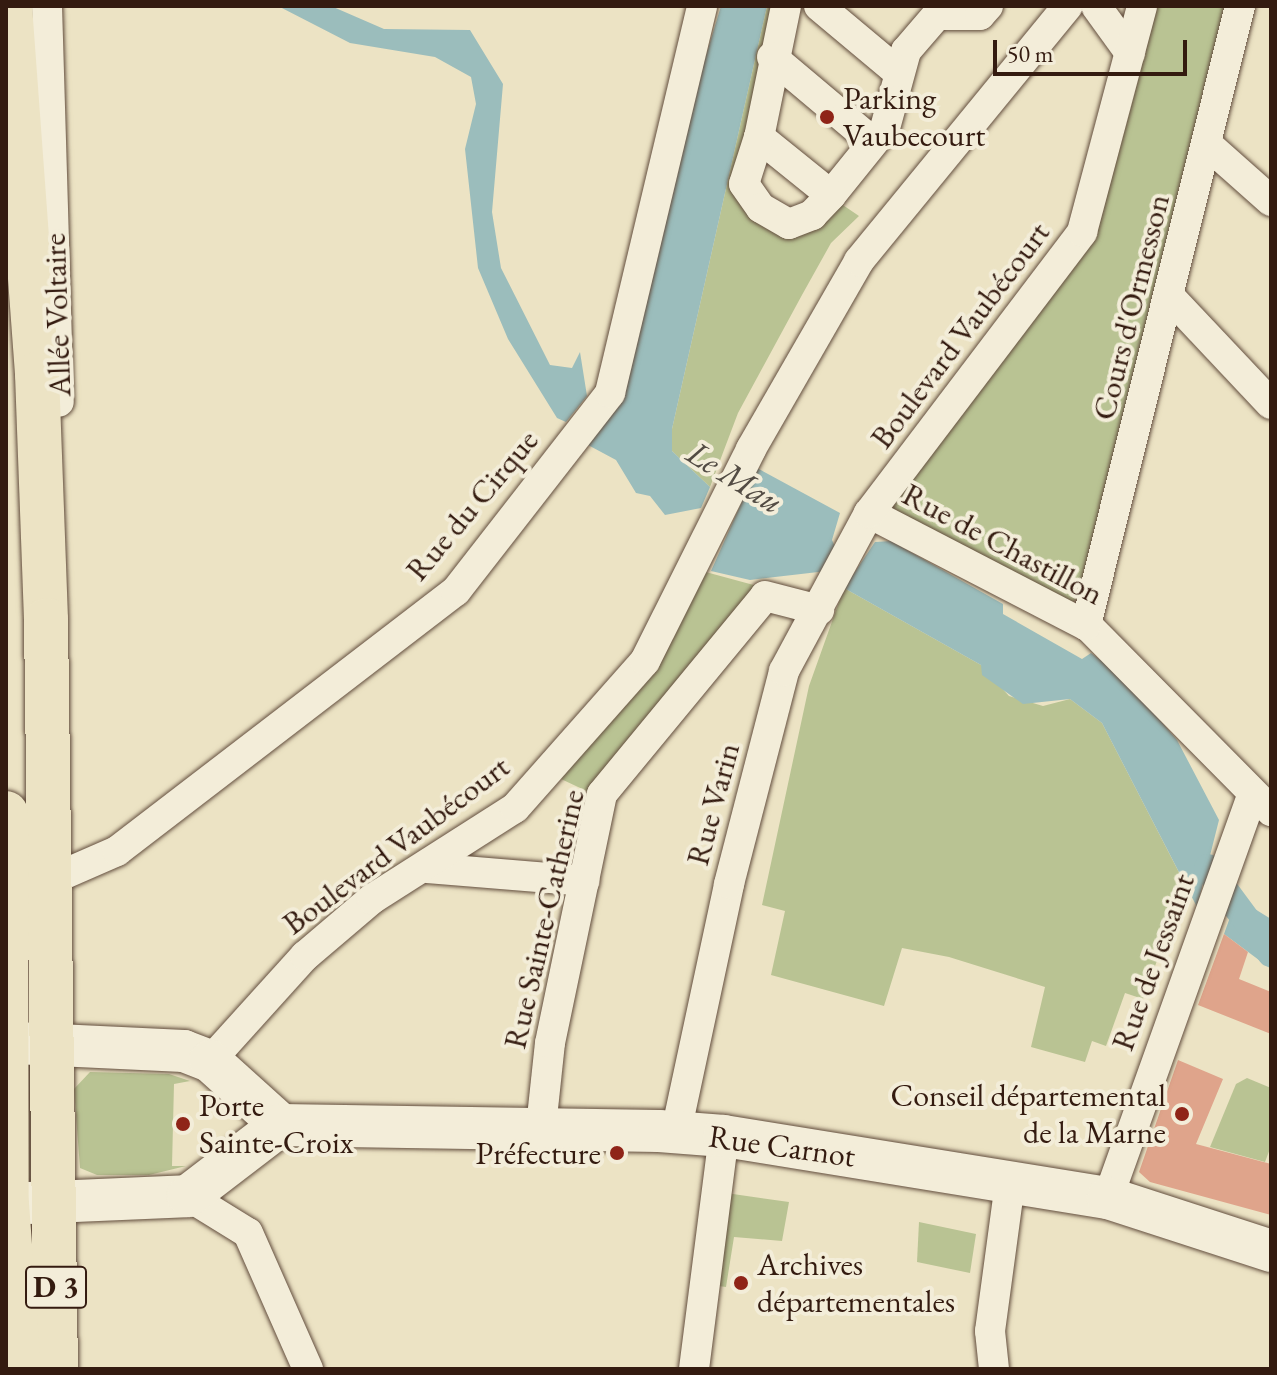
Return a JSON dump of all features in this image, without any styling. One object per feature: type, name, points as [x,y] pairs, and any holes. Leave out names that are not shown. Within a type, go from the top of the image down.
[{"type":"main road","name":"D 3","points":[[6,167],[12,87],[10,6]]},
{"type":"main road","name":"Allée Voltaire","points":[[12,87],[37,374],[55,1042]]},
{"type":"main road","name":"D 3","points":[[6,813],[6,1204],[19,1369]]},
{"type":"main road","name":"D 3","points":[[55,1042],[56,1369]]},
{"type":"main road","points":[[6,1043],[156,1047],[217,1068],[281,1125],[254,1140],[200,1188],[55,1205],[6,1204]]},
{"type":"main road","points":[[200,1188],[234,1119],[217,1068]]},
{"type":"main road","name":"Rue Carnot","points":[[281,1125],[541,1127],[724,1136],[1108,1198],[1271,1251]]},
{"type":"street","name":"Allée Voltaire","points":[[46,620],[61,591],[64,546],[47,6]]},
{"type":"street","name":"Rue du Cirque","points":[[53,879],[117,851],[456,591],[610,393],[702,6]]},
{"type":"street","points":[[786,6],[772,57],[759,137],[744,184],[761,208],[789,224],[812,215],[885,128],[906,51],[935,11],[980,15],[988,6]]},
{"type":"street","points":[[819,6],[899,73]]},
{"type":"street","name":"Boulevard Vaubécourt","points":[[217,1068],[305,956],[372,899],[427,868],[515,808],[645,661],[738,474],[859,261],[1068,6]]},
{"type":"street","points":[[1096,6],[1130,53]]},
{"type":"street","points":[[1110,6],[1141,10]]},
{"type":"street","name":"Cours d'Ormesson","points":[[1086,625],[1209,146],[1240,6]]},
{"type":"street","name":"Boulevard Vaubécourt","points":[[869,513],[1082,232],[1141,10]]},
{"type":"street","points":[[772,57],[873,142]]},
{"type":"street","points":[[759,137],[831,195]]},
{"type":"street","points":[[1209,146],[1271,201]]},
{"type":"street","points":[[1170,297],[1271,404]]},
{"type":"street","name":"Rue Varin","points":[[676,1132],[729,884],[784,671],[869,513]]},
{"type":"street","name":"Rue de Chastillon","points":[[869,513],[1086,625],[1262,803]]},
{"type":"street","name":"Rue Sainte-Catherine","points":[[541,1127],[550,1043],[602,794],[765,596],[819,610]]},
{"type":"street","name":"Rue de Jessaint","points":[[1108,1198],[1224,873],[1262,803]]},
{"type":"street","points":[[427,868],[584,881]]},
{"type":"street","points":[[694,1369],[724,1136]]},
{"type":"street","points":[[994,1369],[990,1331],[1010,1183]]},
{"type":"street","points":[[200,1188],[248,1233],[308,1369]]},
{"type":"green space","points":[[767,6],[779,6],[752,137],[761,214],[834,199],[859,216],[831,243],[802,295],[738,413],[710,487],[672,451],[672,429]]},
{"type":"green space","points":[[1142,6],[1234,6],[1078,599],[1069,603],[884,507],[1082,232]]},
{"type":"green space","points":[[702,571],[761,587],[593,794],[561,779],[609,722]]},
{"type":"green space","points":[[844,588],[981,665],[1009,696],[1043,706],[1070,699],[1102,723],[1185,884],[1143,999],[1125,993],[1106,1046],[1092,1041],[1085,1062],[1031,1047],[1045,987],[949,957],[902,948],[884,1006],[771,975],[785,911],[762,905],[809,686]]},
{"type":"green space","points":[[90,1072],[169,1074],[190,1081],[174,1084],[172,1166],[186,1166],[149,1175],[97,1175],[80,1168],[74,1089]]},
{"type":"green space","points":[[1247,1078],[1271,1088],[1271,1146],[1265,1162],[1210,1147],[1236,1084]]},
{"type":"green space","points":[[726,1193],[789,1202],[782,1241],[734,1237],[726,1287],[711,1285]]},
{"type":"green space","points":[[919,1222],[976,1234],[970,1273],[917,1262]]},
{"type":"water","points":[[278,6],[331,6],[384,29],[470,30],[503,84],[492,212],[501,268],[550,365],[572,368],[580,352],[587,396],[566,422],[557,418],[508,339],[478,268],[465,149],[476,104],[471,77],[435,57],[350,43]]},
{"type":"water","points":[[721,6],[767,6],[672,429],[672,451],[710,487],[701,508],[665,515],[650,496],[636,493],[616,460],[588,445]]},
{"type":"water","points":[[757,468],[840,513],[832,540],[837,551],[827,571],[750,580],[711,571]]},
{"type":"water","points":[[891,541],[1003,604],[1003,614],[1082,659],[1091,653],[1122,676],[1177,740],[1219,820],[1197,907],[1102,723],[1070,699],[1023,704],[982,675],[981,665],[844,588],[875,542]]},
{"type":"water","points":[[1237,898],[1271,919],[1271,969],[1224,934]]},
{"type":"building","points":[[1224,934],[1248,952],[1239,979],[1271,992],[1271,1034],[1198,1005]]},
{"type":"building","name":"Conseil départemental de la Marne","points":[[1178,1060],[1223,1079],[1196,1144],[1271,1164],[1271,1215],[1150,1182],[1139,1172]]},
{"type":"waterway","name":"Le Mau","points":[[1208,868],[1271,953]]},
{"type":"place","name":"Parking Vaubecourt","points":[[827,117]]},
{"type":"place","name":"Conseil départemental de la Marne","points":[[1182,1114]]},
{"type":"place","name":"Porte Sainte-Croix","points":[[183,1124]]},
{"type":"place","name":"Préfecture","points":[[617,1153]]},
{"type":"place","name":"Archives départementales","points":[[741,1283]]}]
